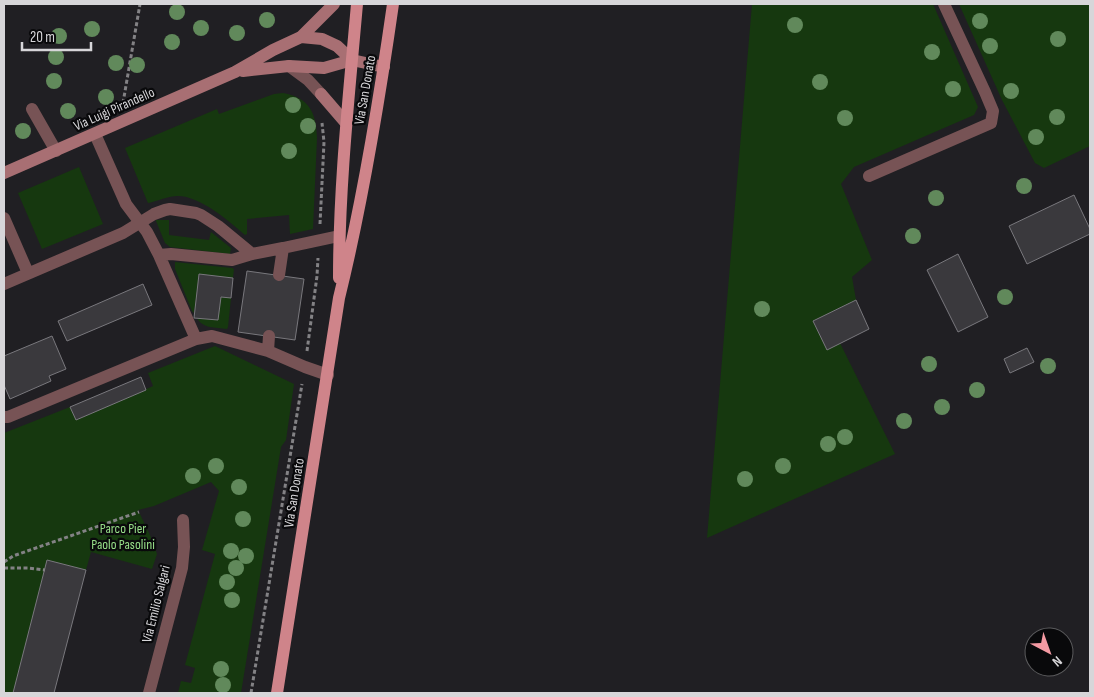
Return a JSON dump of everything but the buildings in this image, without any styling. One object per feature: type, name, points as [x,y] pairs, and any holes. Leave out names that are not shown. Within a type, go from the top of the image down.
[{"type":"main road","name":"Via San Donato","points":[[339,298],[339,236],[346,123],[357,4]]},
{"type":"main road","name":"Via San Donato","points":[[277,693],[339,298],[354,236],[384,67],[393,4]]},
{"type":"street","name":"Via Luigi Pirandello","points":[[4,173],[235,72],[273,50],[301,38],[334,4]]},
{"type":"street","points":[[869,176],[991,123],[993,112],[986,92],[944,4]]},
{"type":"street","name":"Via Luigi Pirandello","points":[[301,38],[322,39],[337,46],[352,60]]},
{"type":"street","name":"Via Luigi Pirandello","points":[[235,72],[289,66],[324,68],[352,60],[384,67]]},
{"type":"street","points":[[289,66],[308,80],[346,123]]},
{"type":"street","points":[[32,109],[56,151]]},
{"type":"street","points":[[95,134],[126,204],[141,223],[160,255],[196,339]]},
{"type":"street","points":[[4,284],[123,233],[154,214],[165,210],[196,214],[218,226],[252,254]]},
{"type":"street","points":[[4,218],[28,273]]},
{"type":"street","points":[[160,255],[171,254],[232,260],[339,236]]},
{"type":"street","points":[[278,275],[283,248]]},
{"type":"street","points":[[4,417],[8,417],[196,339],[212,336],[268,351],[305,367],[328,374]]},
{"type":"street","points":[[268,351],[269,336]]},
{"type":"street","name":"Via Emilio Salgari","points":[[149,693],[182,568],[184,546],[183,520]]},
{"type":"path","points":[[120,123],[140,4]]},
{"type":"path","points":[[251,693],[305,367],[317,276],[324,142],[321,115]]},
{"type":"path","points":[[4,562],[13,556],[139,512]]},
{"type":"path","points":[[4,568],[45,570]]},
{"type":"green space","points":[[752,4],[933,4],[978,107],[974,115],[854,167],[841,184],[872,260],[852,277],[856,300],[813,321],[827,349],[840,343],[895,454],[707,538]]},
{"type":"green space","points":[[959,4],[1090,4],[1090,146],[1044,168],[1035,163],[1002,100]]},
{"type":"green space","points":[[274,94],[292,95],[305,103],[310,108],[315,121],[317,138],[313,229],[290,234],[289,215],[247,219],[247,234],[245,235],[214,210],[187,197],[174,196],[148,203],[125,148],[217,109],[219,114]]},
{"type":"green space","points":[[79,167],[103,224],[42,249],[18,193]]},
{"type":"green space","points":[[156,220],[169,220],[169,235],[209,240],[211,232],[231,248],[230,254],[170,247],[165,243]]},
{"type":"green space","points":[[175,262],[232,268],[234,269],[233,278],[199,274],[194,313],[175,269]]},
{"type":"green space","points":[[221,297],[231,298],[227,329],[210,327],[200,322],[197,318],[218,320]]},
{"type":"green space","name":"Parco Pier Paolo Pasolini","points":[[215,346],[294,384],[286,440],[281,447],[241,693],[178,693],[181,681],[191,683],[195,668],[185,665],[215,554],[202,550],[219,491],[211,482],[154,506],[138,510],[157,554],[152,569],[91,552],[86,570],[47,560],[13,693],[4,693],[4,433],[70,407],[76,420],[153,386],[148,373]]}]
